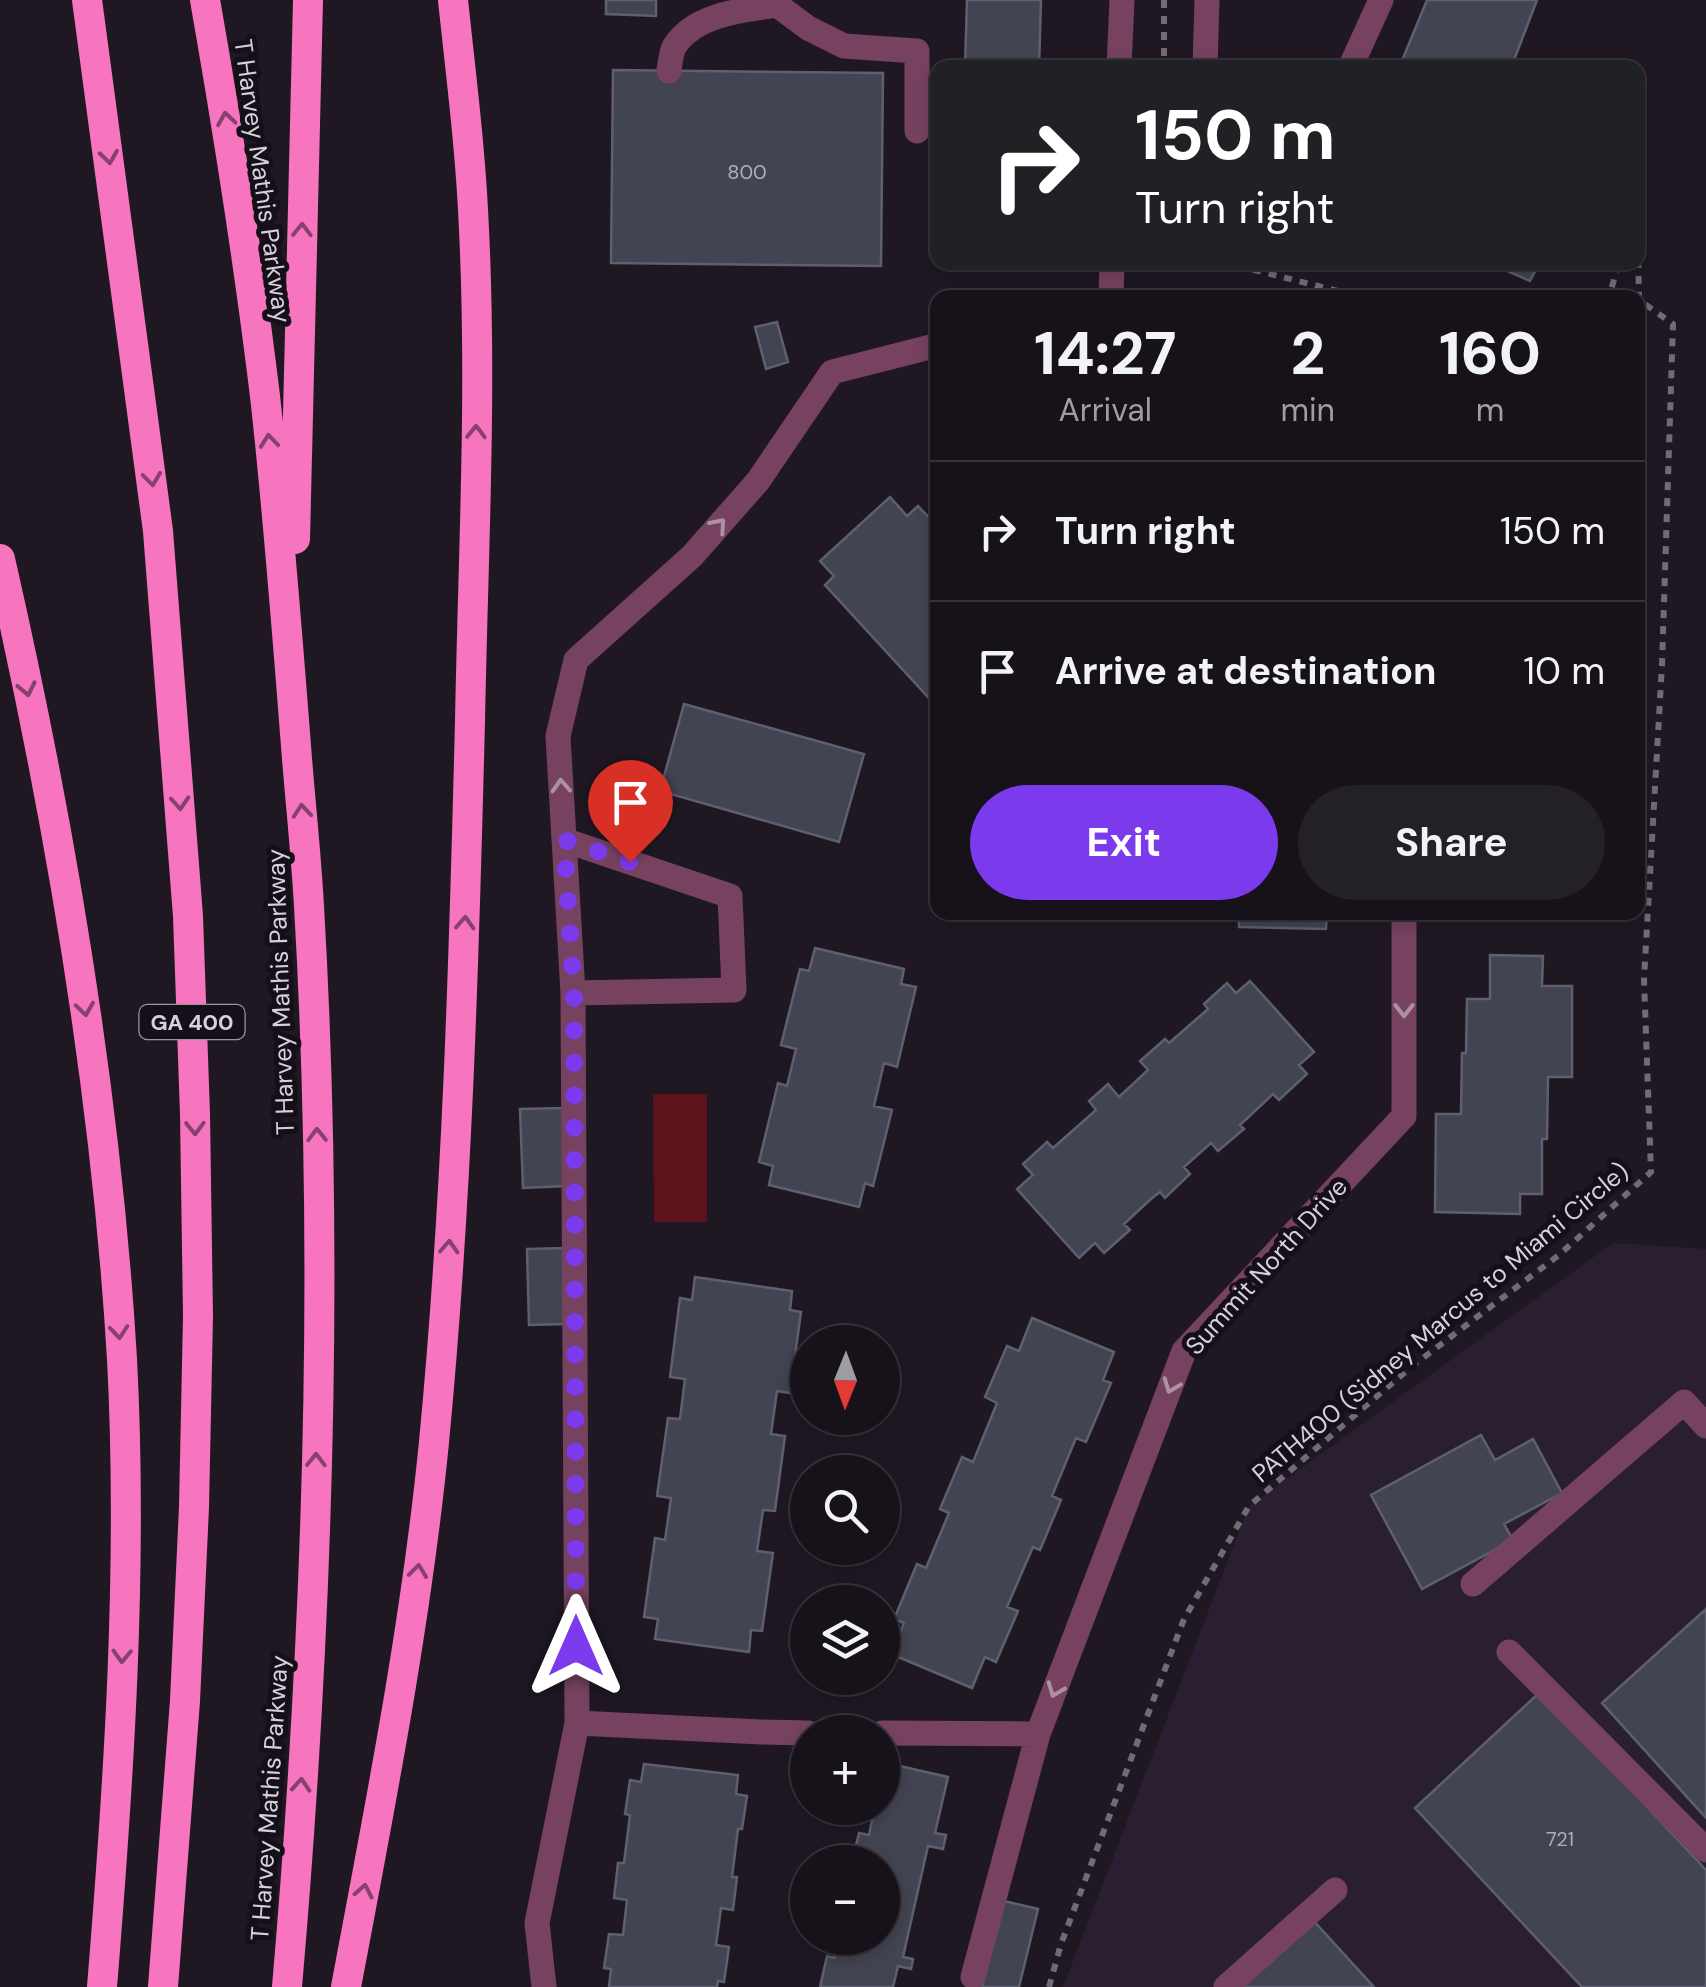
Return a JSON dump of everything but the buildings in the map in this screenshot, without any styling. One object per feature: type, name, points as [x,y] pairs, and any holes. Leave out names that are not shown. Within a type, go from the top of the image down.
[{"type":"highway","points":[[78,0],[96,60]]},
{"type":"highway","name":"GA 400","points":[[87,0],[158,531],[188,916],[198,1316],[194,1507],[162,1987]]},
{"type":"highway","name":"T Harvey Mathis Parkway","points":[[205,0],[226,116],[265,396],[309,906],[319,1308],[313,1574],[287,1987]]},
{"type":"highway","points":[[292,677],[308,0]]},
{"type":"highway","points":[[346,1987],[414,1601],[434,1446],[456,1119],[466,879],[476,295],[472,184],[453,0]]},
{"type":"highway","points":[[0,559],[76,946],[98,1093],[122,1360],[124,1605],[102,1987]]},
{"type":"street","points":[[1119,60],[1122,0]]},
{"type":"street","points":[[1204,60],[1207,0]]},
{"type":"street","points":[[1354,60],[1381,0]]},
{"type":"street","points":[[669,71],[674,48],[704,22],[777,2],[808,28],[844,46],[916,51],[916,131]]},
{"type":"street","points":[[544,1987],[537,1923],[576,1723],[574,993],[558,736],[576,660],[692,556],[758,481],[832,372],[930,347]]},
{"type":"street","points":[[564,840],[730,896],[734,990],[574,993]]},
{"type":"street","name":"Summit North Drive","points":[[973,1977],[1038,1734],[1184,1352],[1404,1116],[1404,920]]},
{"type":"street","points":[[1473,1584],[1684,1402],[1706,1426]]},
{"type":"street","points":[[1509,1652],[1706,1850]]},
{"type":"street","points":[[576,1723],[790,1732]]},
{"type":"street","points":[[900,1733],[1038,1734]]},
{"type":"street","points":[[1226,1987],[1335,1890]]},
{"type":"path","points":[[1164,0],[1164,60]]},
{"type":"path","points":[[1254,270],[1334,290]]},
{"type":"path","name":"PATH400 (Sidney Marcus to Miami Circle)","points":[[1049,1987],[1061,1944],[1184,1619],[1249,1506],[1411,1367],[1559,1255],[1650,1172],[1644,979],[1662,665],[1673,324],[1645,305]]},
{"type":"shaded area","points":[[653,1094],[707,1094],[707,1222],[654,1222]]},
{"type":"shaded area","points":[[1613,1243],[1706,1249],[1706,1987],[1063,1987],[1249,1506]]},
{"type":"route","points":[[576,1646],[574,993],[564,840],[630,862]]}]
